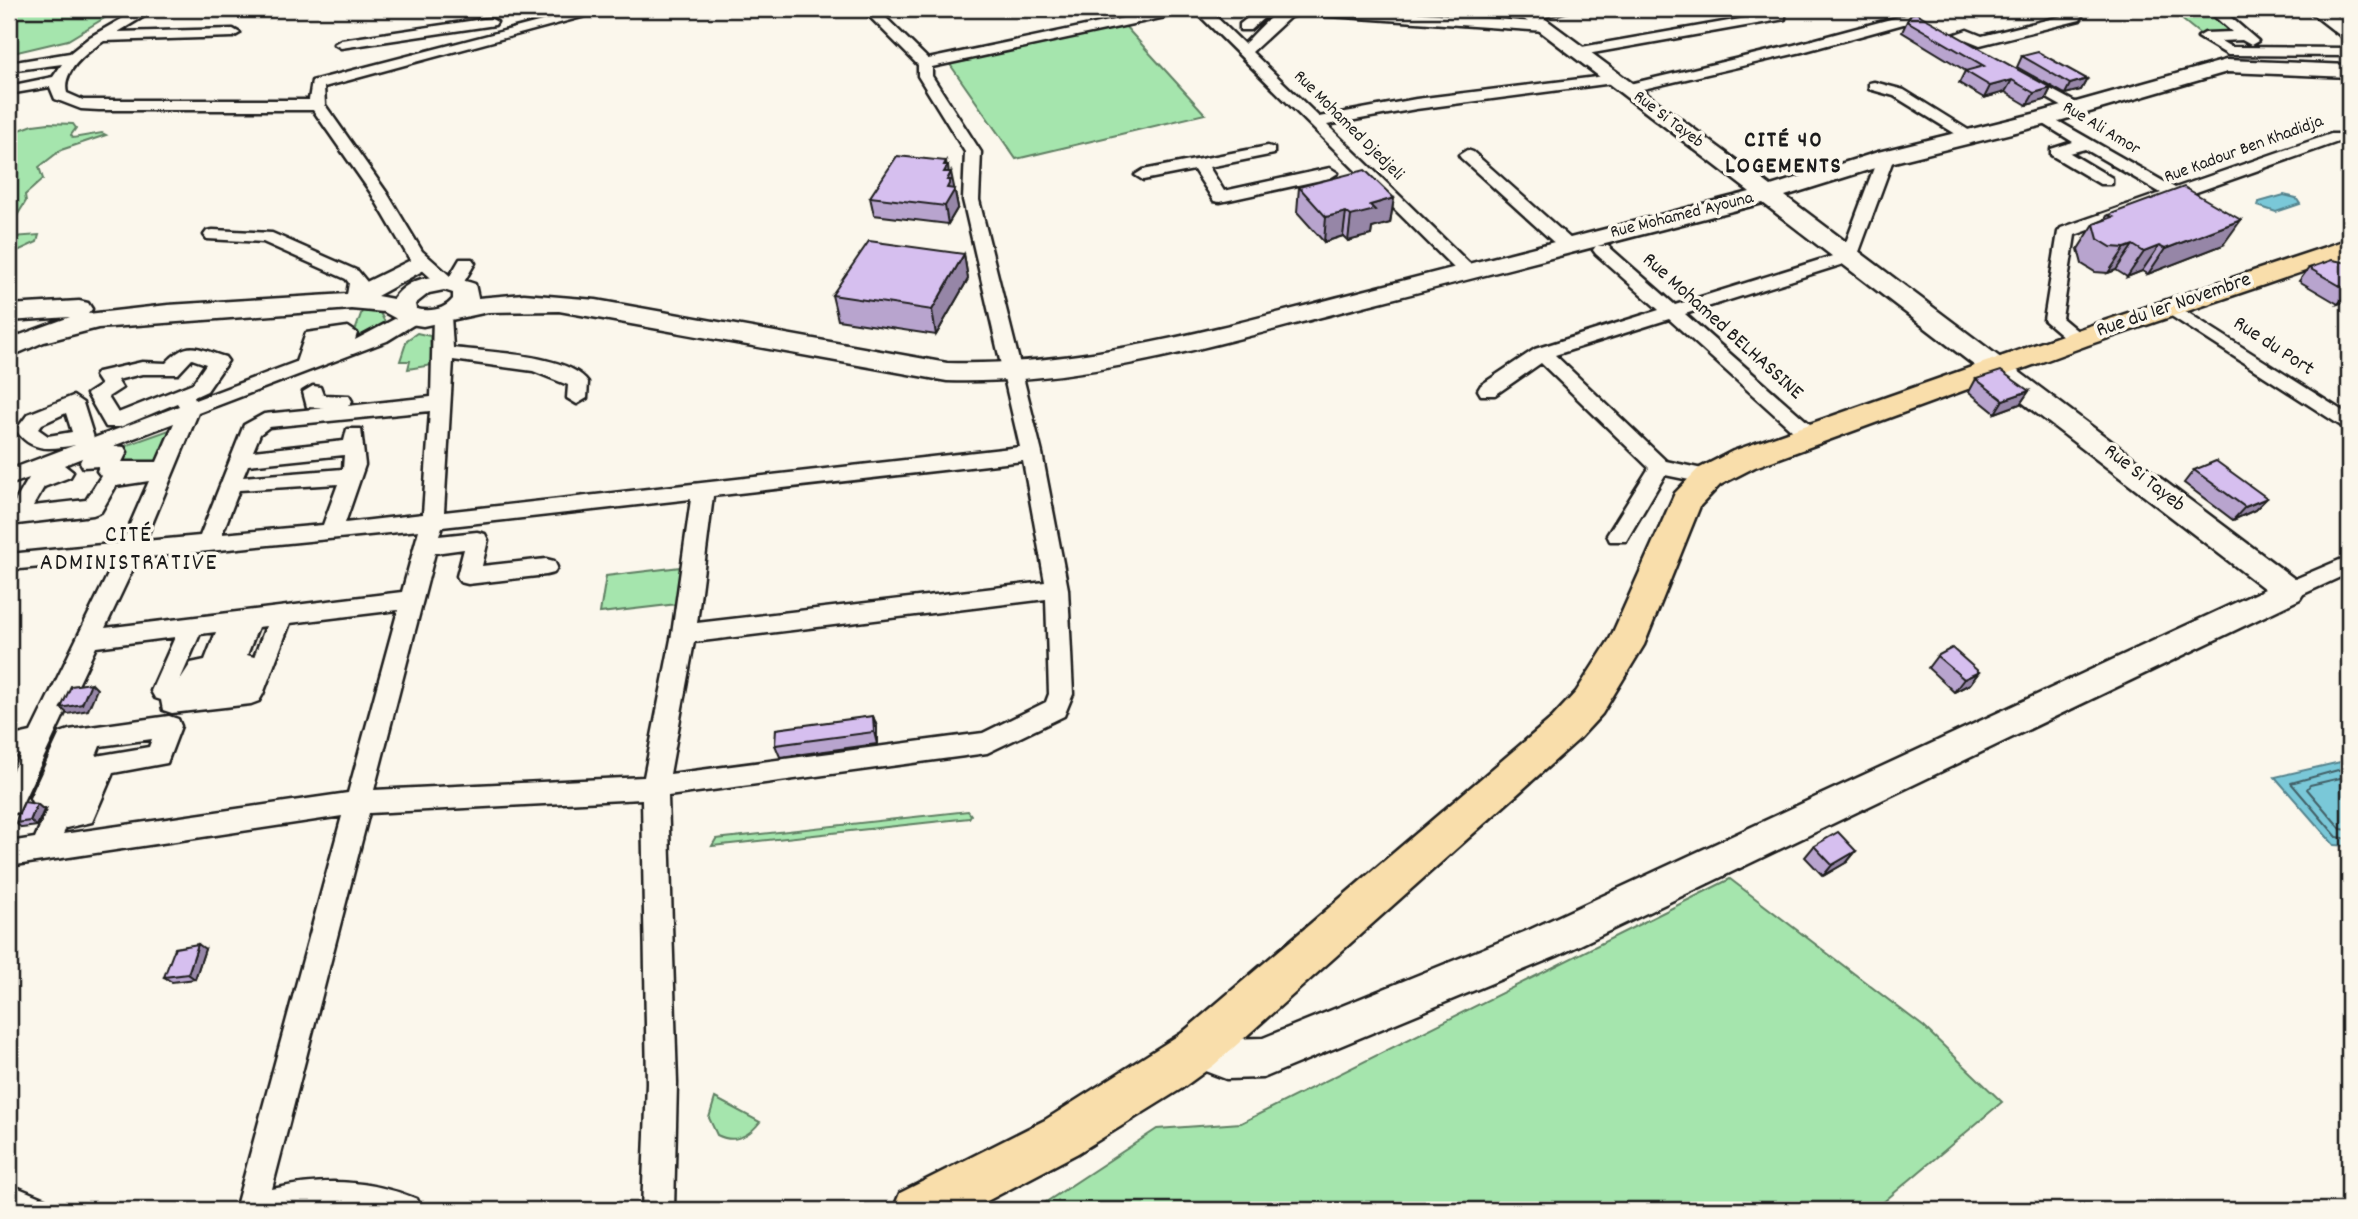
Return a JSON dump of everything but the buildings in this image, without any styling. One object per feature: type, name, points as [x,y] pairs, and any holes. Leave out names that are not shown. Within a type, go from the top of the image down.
[{"type":"main road","points":[[2315,9],[2349,33]]},
{"type":"main road","name":"Rue Si Tayeb","points":[[1532,17],[1999,368],[2289,591]]},
{"type":"main road","name":"Rue Mohamed Ayouna","points":[[1012,369],[1115,359],[1468,272],[1566,244],[1766,195],[1886,158],[2044,118],[2226,66],[2280,66],[2349,71]]},
{"type":"main road","name":"Rue du 1er Novembre","points":[[1709,477],[1744,459],[1812,437],[2078,339],[2343,254]]},
{"type":"main road","points":[[358,295],[415,260]]},
{"type":"main road","points":[[9,349],[30,337],[73,325],[157,314],[361,302],[407,305],[427,285],[457,278],[476,291],[617,300],[798,335],[1012,369]]},
{"type":"main road","points":[[448,314],[466,300],[466,289],[457,278]]},
{"type":"main road","points":[[9,313],[358,295],[448,314],[497,303],[544,304],[947,372],[1012,369]]},
{"type":"main road","points":[[917,1210],[1076,1130],[1146,1087],[1198,1049],[1536,756],[1573,720],[1610,672],[1626,645],[1686,501],[1709,477]]},
{"type":"main road","points":[[1198,1049],[1226,1059],[1263,1058],[1543,943],[2289,591]]},
{"type":"street","points":[[13,66],[69,58],[149,9]]},
{"type":"street","points":[[264,103],[504,25],[604,9]]},
{"type":"street","points":[[9,854],[359,802],[655,786],[987,743],[1047,714],[1059,702],[1061,694],[1057,589],[1032,453],[971,200],[973,152],[970,142],[925,76],[925,64],[869,9]]},
{"type":"street","points":[[925,64],[1184,9]]},
{"type":"street","name":"Rue Mohamed Djedjeli","points":[[1200,9],[1468,272]]},
{"type":"street","points":[[1383,9],[1419,11],[1419,18]]},
{"type":"street","points":[[1244,51],[1288,12],[1318,10],[1419,18],[1532,17],[1569,9]]},
{"type":"street","points":[[2213,9],[2280,66]]},
{"type":"street","points":[[1318,122],[1416,104],[1620,84],[1797,49],[1908,13]]},
{"type":"street","points":[[341,44],[482,16],[504,25]]},
{"type":"street","points":[[437,42],[481,32],[482,16]]},
{"type":"street","points":[[1576,52],[1780,16]]},
{"type":"street","points":[[1946,36],[1967,34],[1980,41],[2075,17]]},
{"type":"street","points":[[1253,21],[1272,25]]},
{"type":"street","points":[[1739,22],[1797,49]]},
{"type":"street","points":[[103,37],[233,33]]},
{"type":"street","points":[[1946,36],[1987,59]]},
{"type":"street","points":[[2254,43],[2228,51],[2205,37],[2254,43],[2323,53],[2329,60],[2349,57]]},
{"type":"street","points":[[69,58],[58,81],[60,96],[81,104],[317,105]]},
{"type":"street","points":[[2007,73],[2077,109]]},
{"type":"street","points":[[9,90],[58,81]]},
{"type":"street","points":[[317,84],[317,105],[372,183],[415,260],[457,278]]},
{"type":"street","points":[[1874,86],[1899,93],[1970,136]]},
{"type":"street","name":"Rue Ali Amor","points":[[2044,118],[2175,195]]},
{"type":"street","name":"Rue Kadour Ben Khadidja","points":[[2078,339],[2053,320],[2067,232],[2337,137],[2349,139]]},
{"type":"street","points":[[2086,143],[2057,152],[2106,181]]},
{"type":"street","points":[[1143,176],[1268,151]]},
{"type":"street","points":[[1466,155],[1566,244]]},
{"type":"street","points":[[1488,390],[1542,353],[1670,310],[1850,256],[1886,158]]},
{"type":"street","points":[[1199,165],[1220,197],[1331,173]]},
{"type":"street","points":[[213,235],[266,237],[352,275],[358,282],[358,295]]},
{"type":"street","name":"Rue Mohamed BELHASSINE","points":[[1602,250],[1812,437]]},
{"type":"street","points":[[9,478],[83,451],[117,452],[107,471],[150,467],[146,475],[109,480],[93,507],[17,516],[37,482],[83,451],[185,399],[200,387],[218,361],[188,352],[170,370],[142,368],[104,376],[111,388],[97,394],[113,422],[185,399],[305,361],[380,337],[407,305],[415,260]]},
{"type":"street","name":"Rue du Port","points":[[2171,308],[2349,424]]},
{"type":"street","points":[[252,1210],[433,519],[448,314]]},
{"type":"street","points":[[444,353],[540,367],[572,377],[578,382],[577,398]]},
{"type":"street","points":[[1542,353],[1660,467],[1709,477]]},
{"type":"street","points":[[9,804],[130,551],[185,399],[170,370]]},
{"type":"street","points":[[313,392],[314,402],[357,406],[440,403]]},
{"type":"street","points":[[208,543],[234,459],[251,430],[259,423],[357,406],[380,399]]},
{"type":"street","points":[[331,532],[355,465],[353,447],[357,406]]},
{"type":"street","points":[[234,459],[353,447]]},
{"type":"street","points":[[9,562],[331,532],[1032,453]]},
{"type":"street","points":[[1618,536],[1660,467]]},
{"type":"street","points":[[244,484],[352,475]]},
{"type":"street","points":[[657,1210],[662,1083],[655,786],[684,634],[703,489]]},
{"type":"street","points":[[425,546],[477,540],[468,576],[546,567]]},
{"type":"street","points":[[2289,591],[2349,564]]},
{"type":"street","points":[[684,634],[1057,589]]},
{"type":"street","points":[[88,639],[411,600]]},
{"type":"street","points":[[192,626],[163,691],[178,689],[172,703],[251,694],[281,616]]},
{"type":"street","points":[[44,848],[92,737],[169,726],[158,756],[104,764],[83,814],[57,818]]},
{"type":"street","points":[[9,747],[38,741]]},
{"type":"street","points":[[252,1210],[286,1200],[329,1195],[369,1198],[407,1210]]},
{"type":"street","points":[[9,1200],[34,1210]]},
{"type":"green space","points":[[9,9],[116,11],[68,40],[9,54]]},
{"type":"green space","points":[[2169,9],[2206,9],[2237,33],[2200,34]]},
{"type":"green space","points":[[1124,25],[1205,114],[1016,159],[949,63]]},
{"type":"green space","points":[[73,124],[76,128],[71,135],[73,138],[102,133],[106,135],[61,150],[39,167],[43,179],[25,195],[26,201],[16,218],[12,232],[13,237],[39,235],[37,242],[9,255],[9,134],[33,125]]},
{"type":"green space","points":[[362,311],[380,313],[385,322],[351,343]]},
{"type":"green space","points":[[417,333],[430,336],[432,365],[408,369],[410,361],[400,361],[407,340]]},
{"type":"green space","points":[[172,429],[156,461],[116,466],[127,445]]},
{"type":"green space","points":[[681,567],[677,604],[600,613],[606,576]]},
{"type":"green space","points":[[968,811],[971,815],[969,818],[712,846],[716,839]]},
{"type":"green space","points":[[1730,879],[1924,1027],[2002,1102],[1874,1210],[1034,1210],[1157,1129],[1241,1123]]},
{"type":"green space","points":[[715,1098],[760,1122],[751,1131],[736,1139],[717,1135],[709,1118]]},
{"type":"water","points":[[2284,195],[2296,198],[2300,204],[2276,212],[2258,206],[2259,202]]},
{"type":"water","points":[[2349,760],[2349,846],[2334,845],[2275,777]]},
{"type":"district","name":"CITÉ 40 LOGEMENTS","points":[[1784,154]]},
{"type":"district","name":"CITÉ ADMINISTRATIVE","points":[[129,550]]}]
